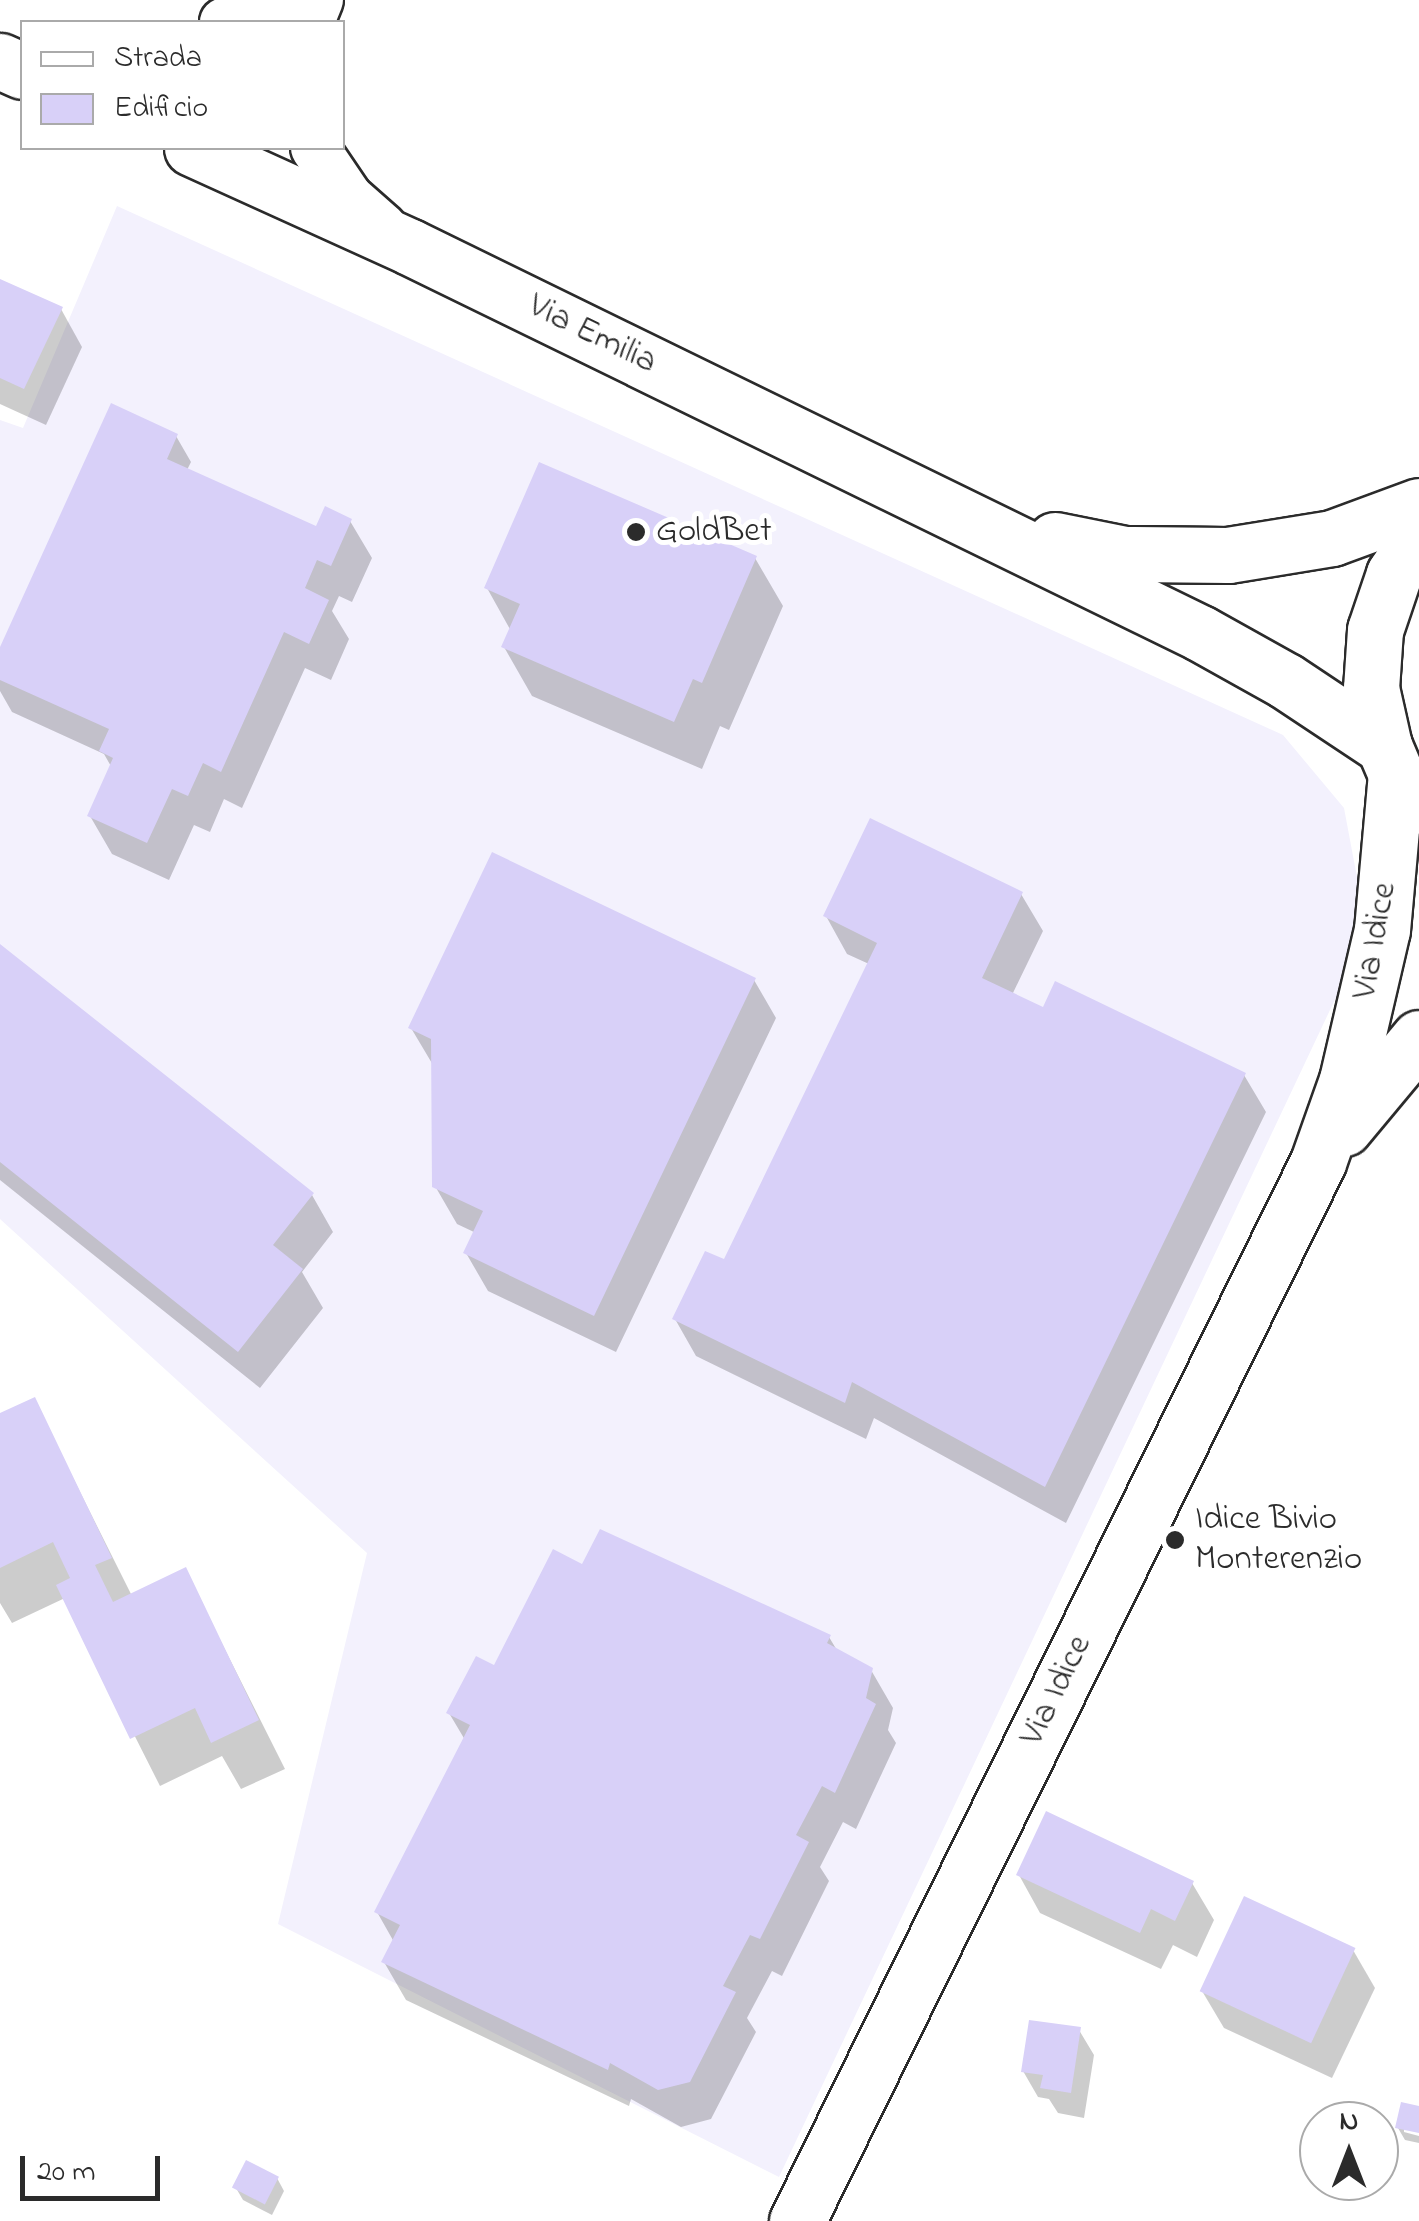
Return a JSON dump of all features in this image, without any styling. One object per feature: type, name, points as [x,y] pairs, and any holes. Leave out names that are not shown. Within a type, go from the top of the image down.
[{"type":"main road","name":"Via Emilia","points":[[196,150],[410,247],[1218,642],[1400,775]]},
{"type":"main road","name":"Via Emilia","points":[[990,528],[1125,554],[1228,554],[1332,538],[1419,506]]},
{"type":"main road","points":[[1400,775],[1371,688],[1375,630],[1394,574],[1419,537]]},
{"type":"main road","name":"Via Idice","points":[[797,2221],[1318,1162],[1347,1080],[1382,930],[1400,775]]},
{"type":"main road","name":"Via Idice","points":[[1318,1162],[1419,1038]]},
{"type":"street","points":[[229,20],[276,0]]},
{"type":"street","points":[[316,150],[349,198],[410,247]]},
{"type":"shaded area","points":[[117,206],[1283,735],[1344,808],[1359,888],[1355,957],[779,2177],[278,1924],[367,1553],[0,1219],[0,420],[23,428]]},
{"type":"building","points":[[0,279],[63,307],[24,389],[0,378]]},
{"type":"building","points":[[111,403],[178,434],[167,459],[316,526],[325,506],[352,519],[331,566],[317,560],[305,588],[329,600],[309,644],[284,632],[221,772],[203,763],[188,796],[172,789],[147,843],[87,816],[113,758],[99,751],[109,729],[0,680],[0,647]]},
{"type":"building","points":[[539,462],[757,556],[702,683],[693,679],[674,722],[501,647],[520,604],[484,588]]},
{"type":"building","points":[[870,818],[1023,892],[982,978],[1043,1007],[1055,981],[1246,1073],[1045,1487],[852,1382],[845,1403],[672,1319],[705,1251],[724,1259],[877,943],[823,916]]},
{"type":"building","points":[[492,852],[756,978],[594,1316],[463,1253],[483,1211],[432,1187],[431,1039],[408,1028]]},
{"type":"building","points":[[0,944],[314,1193],[273,1245],[303,1269],[238,1352],[0,1162]]},
{"type":"building","points":[[35,1397],[112,1558],[95,1565],[113,1602],[186,1567],[259,1720],[211,1743],[195,1708],[130,1739],[56,1585],[70,1578],[53,1542],[0,1568],[0,1413]]},
{"type":"building","points":[[600,1529],[831,1635],[827,1643],[873,1668],[866,1698],[876,1704],[835,1793],[822,1786],[796,1835],[809,1842],[760,1939],[750,1935],[723,1986],[736,1992],[690,2082],[658,2090],[610,2063],[608,2070],[381,1962],[400,1925],[374,1912],[470,1725],[446,1713],[476,1656],[494,1665],[553,1549],[582,1564]]},
{"type":"building","points":[[1046,1811],[1194,1881],[1175,1921],[1151,1909],[1140,1933],[1016,1875]]},
{"type":"building","points":[[1244,1896],[1355,1948],[1311,2043],[1200,1991]]},
{"type":"building","points":[[1029,2020],[1081,2027],[1071,2093],[1040,2088],[1043,2075],[1021,2072]]},
{"type":"building","points":[[1401,2102],[1419,2106],[1419,2133],[1399,2129]]},
{"type":"building","points":[[246,2160],[279,2177],[265,2204],[232,2188]]},
{"type":"place","name":"GoldBet","points":[[636,532]]},
{"type":"place","name":"Idice Bivio Monterenzio","points":[[1175,1540]]}]
